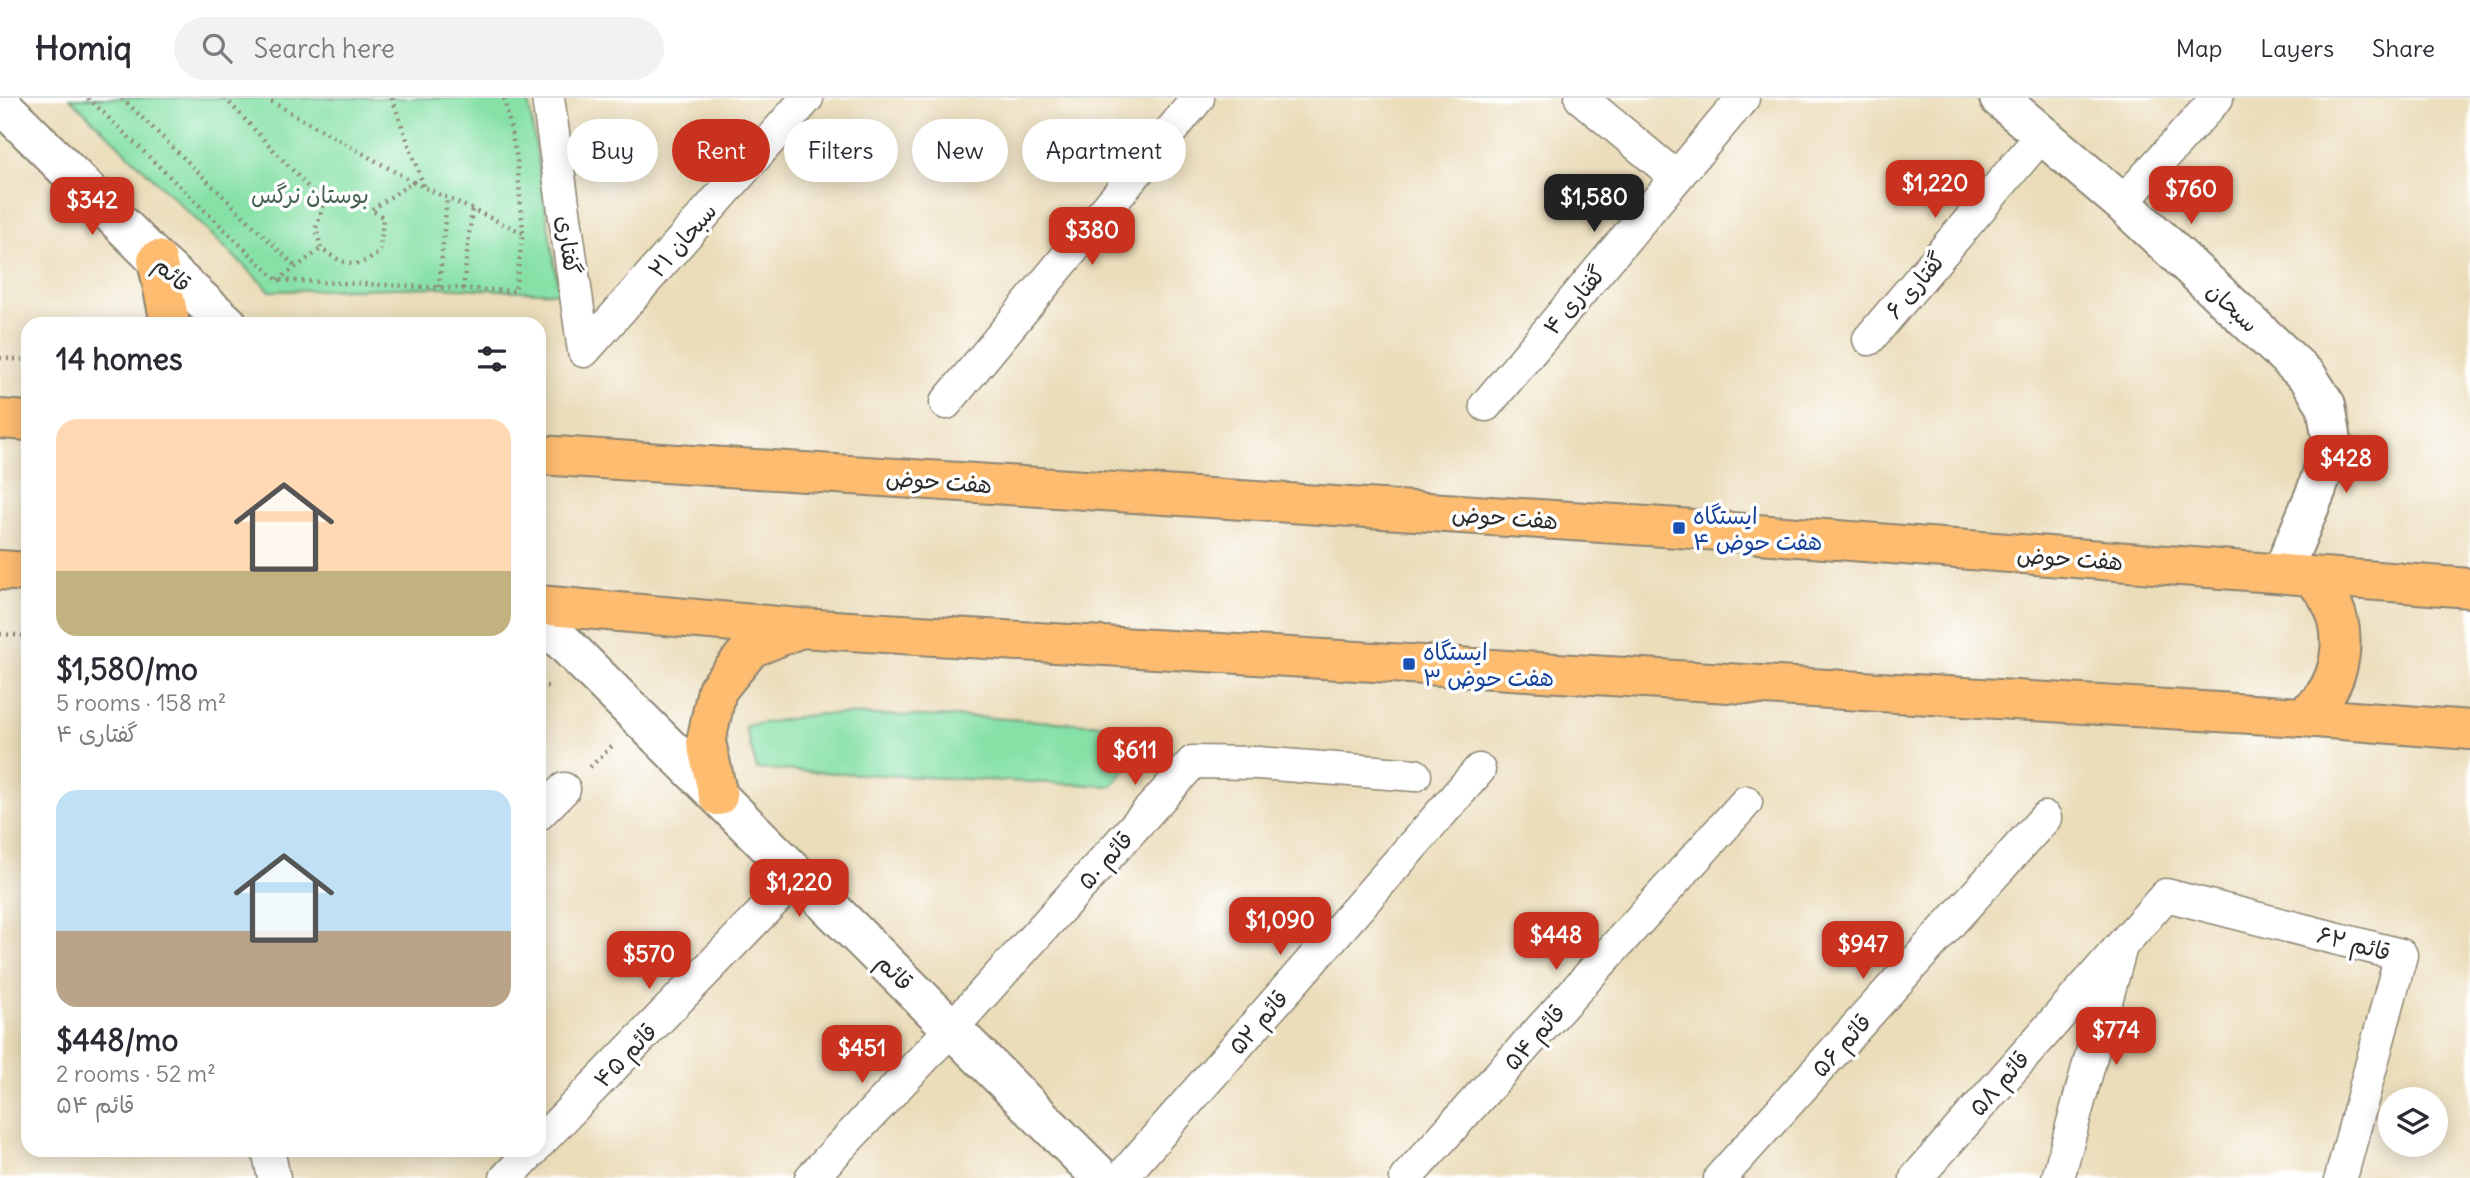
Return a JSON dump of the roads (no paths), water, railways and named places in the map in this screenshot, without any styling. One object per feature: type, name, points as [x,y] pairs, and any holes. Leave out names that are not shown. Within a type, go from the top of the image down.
[{"type":"highway","points":[[157,260],[169,317]]},
{"type":"highway","points":[[0,419],[21,420]]},
{"type":"highway","name":"هفت حوض","points":[[546,454],[1679,528],[2470,588]]},
{"type":"highway","points":[[0,570],[21,572]]},
{"type":"highway","points":[[2296,575],[2328,596],[2339,621],[2341,648],[2335,675],[2322,699],[2302,717]]},
{"type":"highway","points":[[546,607],[800,628],[2302,717],[2470,730]]},
{"type":"highway","points":[[718,796],[706,742],[717,690],[751,648],[800,628]]},
{"type":"street","name":"گفتاری","points":[[548,98],[584,351]]},
{"type":"street","name":"سبحان ۲۱","points":[[584,351],[807,98]]},
{"type":"street","points":[[946,403],[1198,98]]},
{"type":"street","points":[[1581,98],[1676,177]]},
{"type":"street","name":"گفتاری ۴","points":[[1486,405],[1743,98]]},
{"type":"street","name":"سبحان","points":[[1999,98],[2122,203],[2308,377],[2326,405],[2332,441],[2296,575]]},
{"type":"street","points":[[2122,203],[2217,98]]},
{"type":"street","name":"قائم","points":[[0,103],[157,260],[220,317]]},
{"type":"street","name":"گفتاری ۶","points":[[1869,339],[2042,135]]},
{"type":"street","name":"قائم","points":[[546,625],[1102,1178]]},
{"type":"street","name":"قائم ۵۰","points":[[951,1028],[1193,762],[1258,763],[1415,775]]},
{"type":"street","name":"قائم ۵۲","points":[[1121,1178],[1479,771]]},
{"type":"street","points":[[546,807],[564,789]]},
{"type":"street","name":"قائم ۵۴","points":[[1406,1178],[1746,802]]},
{"type":"street","name":"قائم ۵۶","points":[[1720,1178],[2045,818]]},
{"type":"street","name":"قائم ۴۵","points":[[546,1136],[797,876]]},
{"type":"street","name":"قائم ۵۸","points":[[1916,1178],[2166,895]]},
{"type":"street","name":"قائم ۶۲","points":[[2166,895],[2401,955],[2342,1178]]},
{"type":"street","points":[[2058,1178],[2122,942]]},
{"type":"street","points":[[811,1178],[951,1028]]},
{"type":"street","points":[[270,1157],[274,1178]]},
{"type":"street","points":[[506,1178],[526,1157]]},
{"type":"place","name":"ایستگاه هفت حوض ۴","points":[[1679,528]]},
{"type":"place","name":"ایستگاه هفت حوض ۳","points":[[1409,664]]},
{"type":"park label","name":"بوستان نرگس","points":[[310,194]]}]
